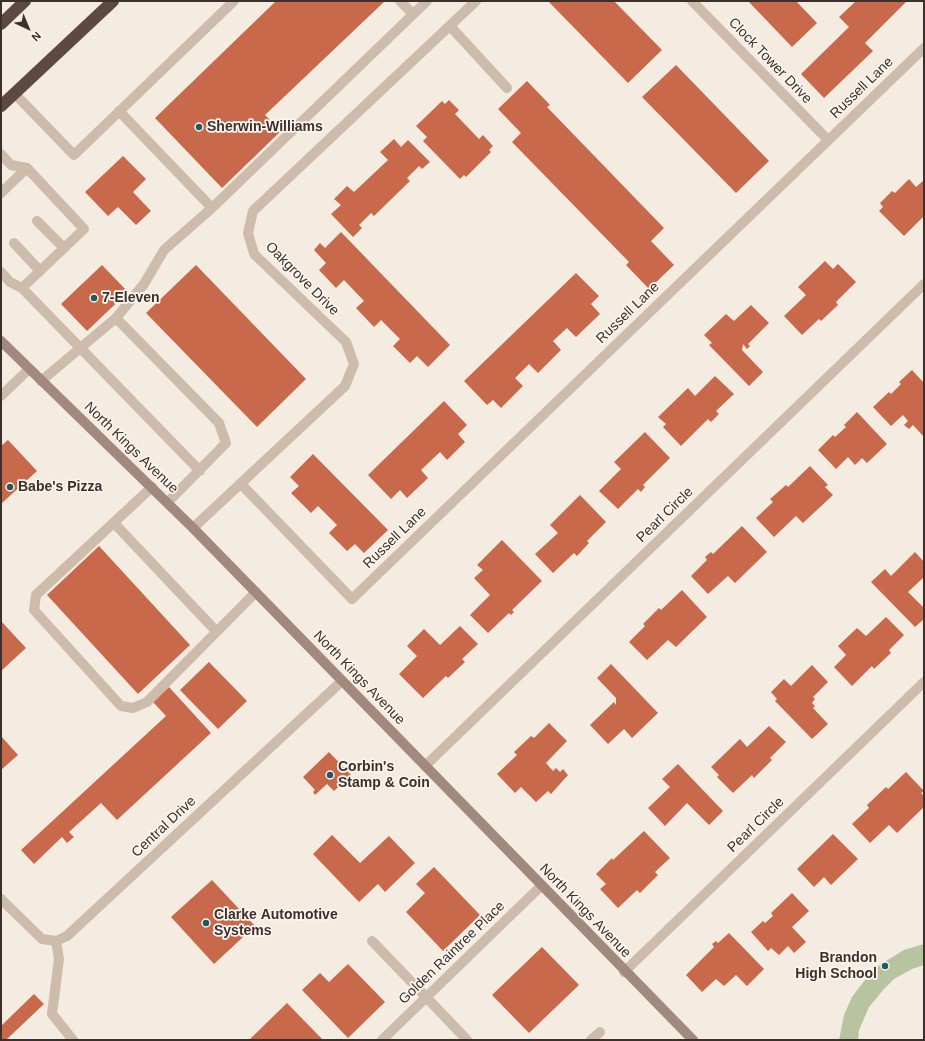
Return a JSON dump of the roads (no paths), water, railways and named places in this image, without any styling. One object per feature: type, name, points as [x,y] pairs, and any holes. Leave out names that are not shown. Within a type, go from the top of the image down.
[{"type":"highway","points":[[1,24],[25,1]]},
{"type":"highway","points":[[1,106],[113,1]]},
{"type":"street","points":[[14,93],[74,155],[233,1]]},
{"type":"street","points":[[400,1],[413,14]]},
{"type":"street","points":[[41,381],[80,350],[116,318],[144,284],[164,250],[212,208],[427,1]]},
{"type":"street","name":"Oakgrove Drive","points":[[193,528],[345,386],[354,364],[346,342],[254,254],[248,233],[253,211],[476,1]]},
{"type":"street","name":"Clock Tower Drive","points":[[692,1],[828,140]]},
{"type":"street","points":[[450,26],[507,88]]},
{"type":"street","name":"Russell Lane","points":[[241,484],[352,598],[924,48]]},
{"type":"street","points":[[119,111],[212,208]]},
{"type":"street","points":[[1,154],[11,165],[26,168],[84,229],[22,288]]},
{"type":"street","points":[[7,192],[26,168]]},
{"type":"street","points":[[37,221],[64,248]]},
{"type":"street","points":[[14,243],[40,271]]},
{"type":"street","points":[[1,272],[10,282],[22,288],[80,350],[200,472]]},
{"type":"street","name":"Pearl Circle","points":[[425,766],[924,284]]},
{"type":"street","points":[[116,318],[219,423],[226,443],[200,472],[168,502]]},
{"type":"street","name":"North Kings Avenue","points":[[1,341],[168,502],[624,972],[692,1040]]},
{"type":"street","points":[[1,396],[29,369]]},
{"type":"street","points":[[152,487],[36,595],[34,610],[121,706],[133,708],[147,702],[256,592]]},
{"type":"street","points":[[114,523],[216,631]]},
{"type":"street","name":"Central Drive","points":[[56,941],[73,931],[342,681]]},
{"type":"street","name":"Pearl Circle","points":[[624,972],[924,682]]},
{"type":"street","name":"Golden Raintree Place","points":[[382,1040],[541,886]]},
{"type":"street","points":[[1,899],[37,935],[49,941],[56,941],[59,959],[52,1014],[73,1040]]},
{"type":"street","points":[[372,941],[468,1040]]},
{"type":"street","points":[[591,1040],[600,1032]]},
{"type":"place","name":"Sherwin-Williams","points":[[199,127]]},
{"type":"place","name":"7-Eleven","points":[[94,298]]},
{"type":"place","name":"Babe's Pizza","points":[[10,487]]},
{"type":"place","name":"Corbin's Stamp & Coin","points":[[330,775]]},
{"type":"place","name":"Clarke Automotive Systems","points":[[206,923]]},
{"type":"place","name":"Brandon High School","points":[[885,966]]}]
